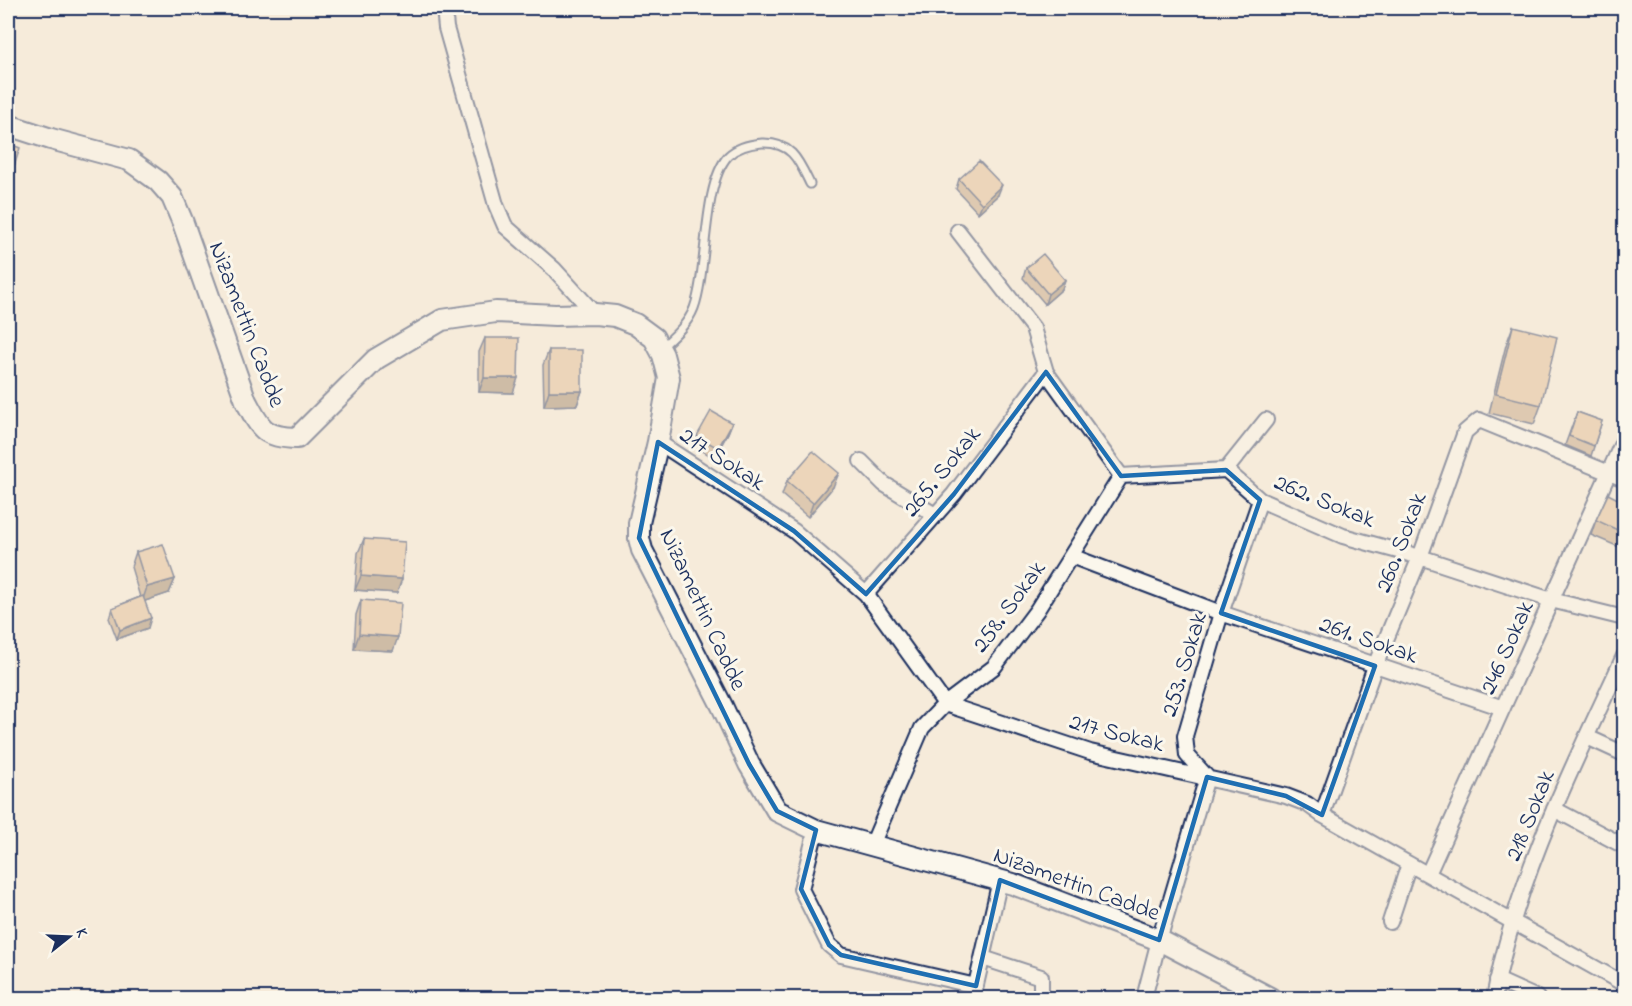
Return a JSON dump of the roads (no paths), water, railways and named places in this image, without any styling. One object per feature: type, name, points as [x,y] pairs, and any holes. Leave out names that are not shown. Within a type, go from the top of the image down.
[{"type":"street","points":[[444,8],[446,28],[496,205],[505,226],[554,269],[595,314]]},
{"type":"street","name":"Nizamettin Cadde","points":[[8,125],[51,139],[129,159],[158,181],[172,197],[246,401],[259,426],[276,437],[297,438],[376,359],[442,320],[496,312],[555,315],[595,314],[615,316],[635,324],[654,338],[669,378],[658,442],[639,523],[642,549],[749,764],[777,811],[816,830],[1000,880],[1159,940],[1270,999]]},
{"type":"street","points":[[958,231],[1033,328],[1046,372],[1121,476],[1226,470],[1266,420]]},
{"type":"street","name":"265. Sokak","points":[[866,594],[954,494],[1046,372]]},
{"type":"street","name":"260. Sokak","points":[[1322,815],[1376,666],[1420,557],[1466,432],[1479,420],[1608,472]]},
{"type":"street","name":"246 Sokak","points":[[1428,874],[1624,439]]},
{"type":"street","name":"217 Sokak","points":[[658,442],[794,531],[866,594],[945,704],[1090,752],[1286,795],[1307,804],[1322,815],[1624,984]]},
{"type":"street","points":[[861,461],[884,484],[935,515]]},
{"type":"street","name":"262. Sokak","points":[[1226,470],[1260,500],[1342,536],[1420,557],[1551,600],[1624,618]]},
{"type":"street","points":[[1608,472],[1624,479]]},
{"type":"street","name":"258. Sokak","points":[[872,845],[922,728],[945,704],[994,667],[1036,610],[1121,476]]},
{"type":"street","name":"253. Sokak","points":[[1207,777],[1187,755],[1185,736],[1221,613],[1260,500]]},
{"type":"street","name":"261. Sokak","points":[[1071,556],[1221,613],[1503,708]]},
{"type":"street","name":"218 Sokak","points":[[1494,999],[1512,920],[1554,809],[1624,656]]},
{"type":"street","points":[[1587,737],[1624,754]]},
{"type":"street","points":[[1144,999],[1207,777]]},
{"type":"street","points":[[1554,809],[1624,846]]},
{"type":"street","points":[[816,830],[801,889],[829,945],[841,955],[975,992],[1000,880]]},
{"type":"street","points":[[1390,921],[1409,864]]},
{"type":"street","points":[[983,958],[1041,976],[1041,999]]},
{"type":"street","points":[[1497,980],[1537,999]]},
{"type":"lane","points":[[660,349],[681,330],[693,310],[700,283],[713,194],[720,169],[729,156],[741,147],[754,143],[779,145],[789,149],[799,160],[810,184]]}]
